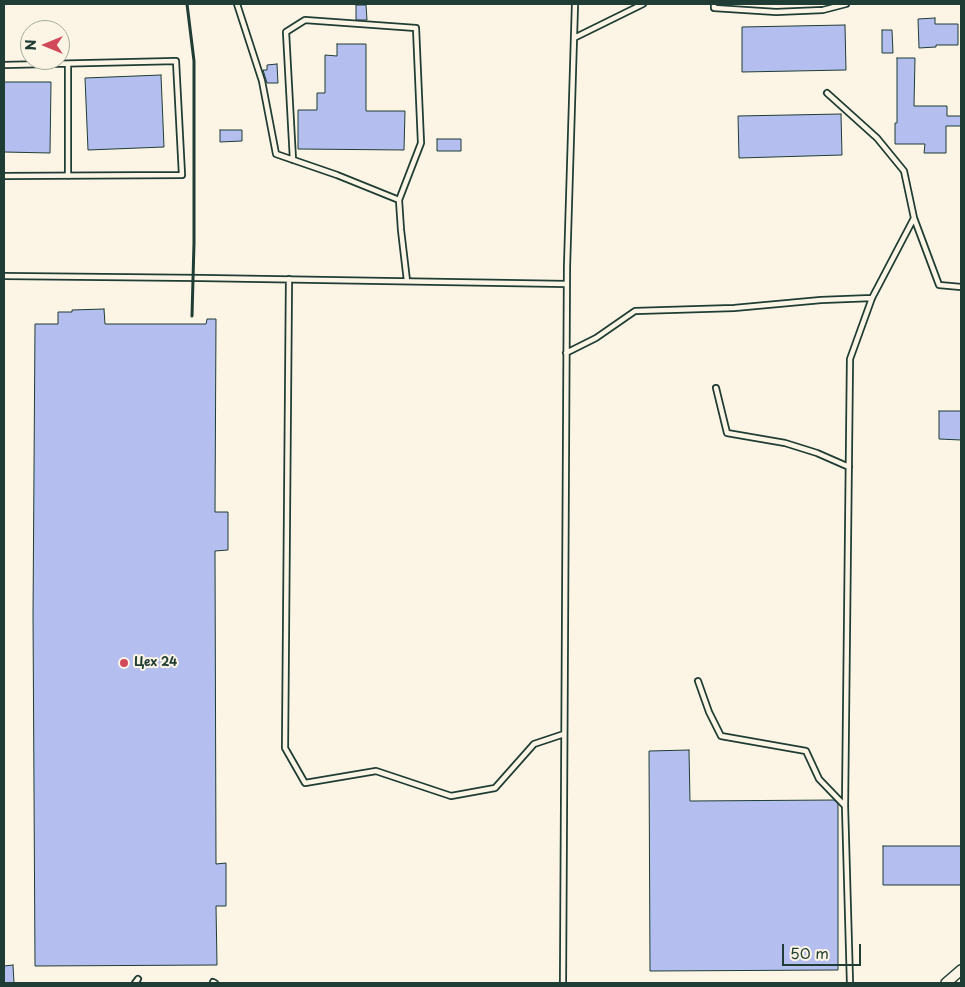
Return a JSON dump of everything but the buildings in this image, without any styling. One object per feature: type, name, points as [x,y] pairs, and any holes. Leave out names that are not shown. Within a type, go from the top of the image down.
[{"type":"street","points":[[946,983],[961,970]]},
{"type":"lane","points":[[237,4],[262,81],[276,154],[337,175],[399,200]]},
{"type":"lane","points":[[562,983],[566,354],[575,4]]},
{"type":"lane","points":[[574,38],[643,4]]},
{"type":"lane","points":[[714,4],[714,8],[776,12],[824,10],[846,4]]},
{"type":"lane","points":[[293,160],[286,32],[305,20],[416,28],[421,144],[399,200],[407,281]]},
{"type":"lane","points":[[4,176],[182,175],[176,61],[70,64]]},
{"type":"lane","points":[[4,65],[20,65]]},
{"type":"lane","points":[[68,70],[68,176]]},
{"type":"lane","points":[[827,92],[878,138],[904,170],[914,218],[939,285],[961,286]]},
{"type":"lane","points":[[850,983],[845,806],[850,359],[872,298],[914,218]]},
{"type":"lane","points":[[4,276],[567,284]]},
{"type":"lane","points":[[289,279],[285,748],[305,783],[376,771],[451,796],[495,788],[534,744],[564,734]]},
{"type":"lane","points":[[566,354],[596,338],[635,311],[734,308],[821,300],[872,298]]},
{"type":"lane","points":[[716,388],[727,433],[786,443],[817,453],[849,467]]},
{"type":"lane","points":[[698,681],[709,712],[721,736],[806,751],[819,779],[845,806]]},
{"type":"railway","points":[[187,4],[194,61],[192,316]]},
{"type":"place","name":"Цех 24","points":[[124,663]]}]
